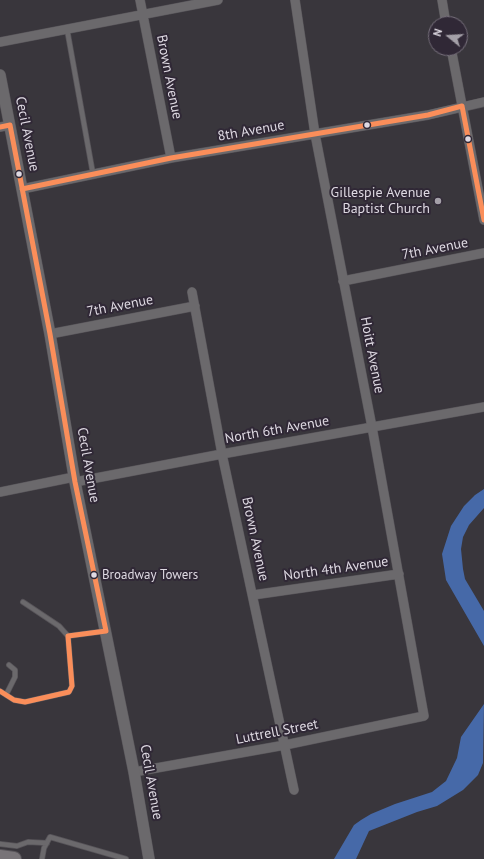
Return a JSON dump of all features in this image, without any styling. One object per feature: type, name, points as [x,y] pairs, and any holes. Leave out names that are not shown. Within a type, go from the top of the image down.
[{"type":"main road","points":[[0,857],[14,859]]},
{"type":"street","name":"Brown Avenue","points":[[140,0],[171,158]]},
{"type":"street","points":[[0,42],[218,0]]},
{"type":"street","name":"Hoitt Avenue","points":[[295,0],[315,134],[372,427],[424,716]]},
{"type":"street","points":[[442,0],[445,16]]},
{"type":"street","points":[[453,56],[484,220]]},
{"type":"street","name":"Cecil Avenue","points":[[0,75],[5,126],[22,189],[50,334],[75,480],[134,772],[149,859]]},
{"type":"street","name":"8th Avenue","points":[[22,189],[171,158],[428,115],[484,102]]},
{"type":"street","name":"7th Avenue","points":[[344,281],[484,253]]},
{"type":"street","name":"Brown Avenue","points":[[192,292],[222,454],[294,790]]},
{"type":"street","name":"7th Avenue","points":[[50,334],[195,306]]},
{"type":"street","name":"North 6th Avenue","points":[[0,492],[484,407]]},
{"type":"street","name":"North 4th Avenue","points":[[253,595],[399,574]]},
{"type":"street","name":"Luttrell Street","points":[[134,772],[285,745],[424,716]]},
{"type":"lane","points":[[67,30],[94,174]]},
{"type":"lane","points":[[0,691],[14,700],[26,702],[69,692],[72,686],[68,636],[59,626],[23,602]]},
{"type":"lane","points":[[68,636],[106,632]]},
{"type":"lane","points":[[6,695],[15,677],[15,670],[9,665]]},
{"type":"lane","points":[[42,859],[46,844],[50,837],[126,859]]},
{"type":"lane","points":[[0,844],[16,846],[28,842],[46,844]]},
{"type":"water","points":[[484,489],[484,508],[469,525],[463,537],[461,549],[465,579],[484,611],[484,646],[446,580],[442,554],[451,526],[464,506],[475,495]]},
{"type":"water","points":[[484,704],[483,763],[478,775],[463,790],[437,806],[417,812],[369,831],[356,859],[334,859],[354,825],[361,820],[395,804],[432,792],[446,781],[457,758],[461,737]]},
{"type":"transit line","points":[[22,189],[171,158],[428,115],[462,106],[484,220]]},
{"type":"transit line","points":[[0,127],[10,125],[50,334],[75,482],[106,631],[68,636],[72,686],[69,692],[25,702],[14,700],[0,691]]},
{"type":"place","name":"Gillespie Avenue Baptist Church","points":[[438,201]]},
{"type":"place","name":"Broadway Towers","points":[[94,575]]}]
